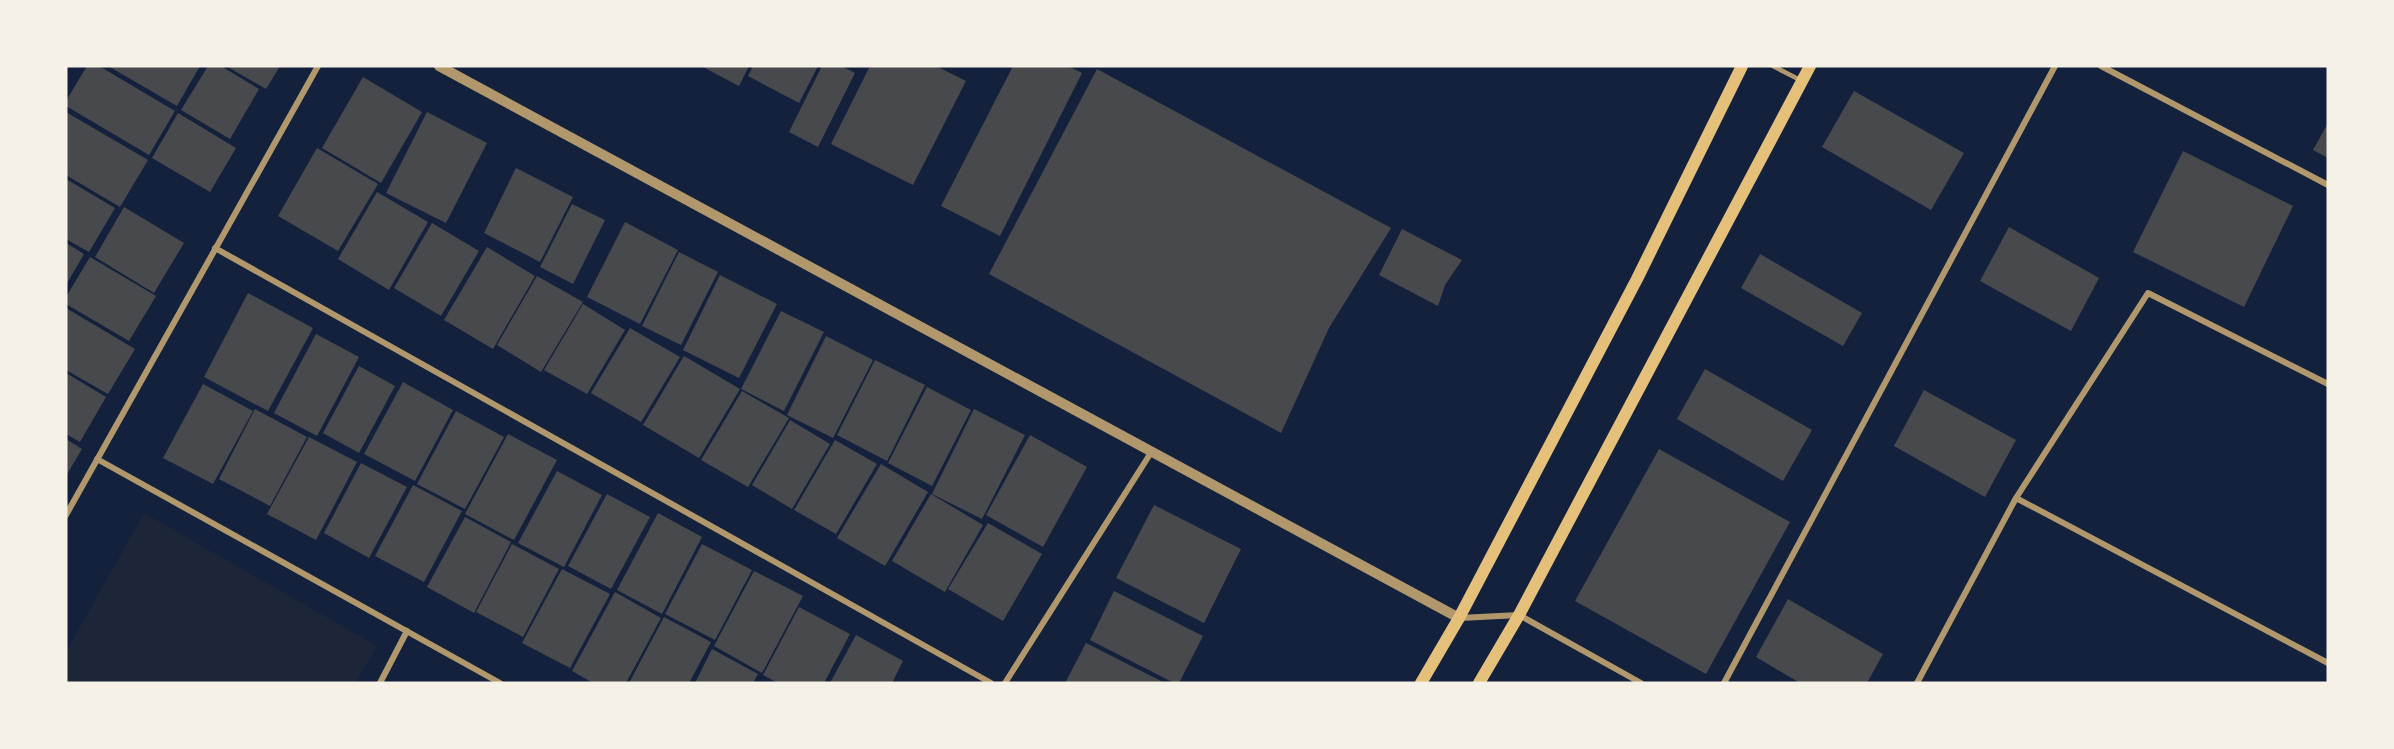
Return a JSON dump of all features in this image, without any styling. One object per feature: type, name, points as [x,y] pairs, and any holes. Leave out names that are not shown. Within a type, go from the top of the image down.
[{"type":"main road","points":[[1421,683],[1459,618],[1637,279],[1742,66]]},
{"type":"main road","points":[[1479,683],[1519,615],[1810,66]]},
{"type":"street","points":[[66,514],[318,66]]},
{"type":"street","points":[[439,66],[1459,618],[1519,615],[1641,683]]},
{"type":"street","points":[[1725,683],[2055,66]]},
{"type":"street","points":[[2101,66],[2328,185]]},
{"type":"street","points":[[215,248],[991,683]]},
{"type":"street","points":[[1917,683],[2016,498],[2148,293],[2328,384]]},
{"type":"street","points":[[1005,683],[1152,452]]},
{"type":"street","points":[[97,459],[500,683]]},
{"type":"street","points":[[2016,498],[2328,663]]},
{"type":"street","points":[[380,683],[407,631]]},
{"type":"lane","points":[[1773,66],[1802,81]]},
{"type":"shaded area","points":[[144,513],[377,646],[356,683],[66,683],[66,652]]},
{"type":"building","points":[[87,66],[99,66],[175,111],[149,155],[66,106],[66,101]]},
{"type":"building","points":[[108,66],[200,66],[177,106]]},
{"type":"building","points":[[208,66],[221,66],[259,89],[230,139],[181,110]]},
{"type":"building","points":[[226,66],[280,66],[266,89]]},
{"type":"building","points":[[701,66],[749,66],[739,86]]},
{"type":"building","points":[[753,66],[818,66],[799,103],[748,76]]},
{"type":"building","points":[[822,66],[841,66],[855,73],[818,147],[789,132]]},
{"type":"building","points":[[870,66],[936,66],[966,81],[913,185],[831,144]]},
{"type":"building","points":[[1013,66],[1068,66],[1082,73],[1000,236],[941,206]]},
{"type":"building","points":[[1097,69],[1391,228],[1329,328],[1281,433],[989,274]]},
{"type":"building","points":[[363,77],[422,112],[381,183],[322,148]]},
{"type":"building","points":[[1854,91],[1964,153],[1931,210],[1822,147]]},
{"type":"building","points":[[66,112],[148,160],[120,207],[66,175]]},
{"type":"building","points":[[427,112],[487,143],[446,223],[386,193]]},
{"type":"building","points":[[178,113],[236,148],[210,192],[152,158]]},
{"type":"building","points":[[2328,123],[2328,158],[2313,150]]},
{"type":"building","points":[[317,148],[378,184],[338,251],[278,216]]},
{"type":"building","points":[[2183,151],[2293,206],[2244,307],[2133,252]]},
{"type":"building","points":[[516,168],[573,197],[540,262],[484,233]]},
{"type":"building","points":[[66,179],[115,208],[89,252],[66,239]]},
{"type":"building","points":[[377,192],[428,222],[389,290],[338,259]]},
{"type":"building","points":[[572,204],[605,220],[573,284],[540,267]]},
{"type":"building","points":[[124,207],[184,243],[154,293],[95,257]]},
{"type":"building","points":[[625,222],[678,250],[640,324],[587,297]]},
{"type":"building","points":[[432,223],[479,251],[441,316],[394,288]]},
{"type":"building","points":[[2009,227],[2099,278],[2071,331],[1980,281]]},
{"type":"building","points":[[1402,229],[1462,260],[1445,285],[1438,306],[1379,275]]},
{"type":"building","points":[[66,243],[84,254],[66,285]]},
{"type":"building","points":[[487,247],[535,276],[493,349],[444,320]]},
{"type":"building","points":[[679,252],[718,272],[681,345],[642,326]]},
{"type":"building","points":[[1760,254],[1862,313],[1843,346],[1741,288]]},
{"type":"building","points":[[90,257],[156,296],[129,341],[66,304],[66,297]]},
{"type":"building","points":[[720,275],[777,304],[739,378],[683,350]]},
{"type":"building","points":[[537,276],[583,302],[541,372],[497,345]]},
{"type":"building","points":[[248,293],[313,328],[268,411],[204,377]]},
{"type":"building","points":[[583,304],[625,330],[587,394],[544,370]]},
{"type":"building","points":[[66,308],[135,349],[108,394],[66,370]]},
{"type":"building","points":[[781,311],[824,332],[784,411],[741,389]]},
{"type":"building","points":[[630,328],[680,357],[641,422],[591,393]]},
{"type":"building","points":[[316,334],[359,357],[317,436],[274,413]]},
{"type":"building","points":[[826,336],[873,360],[833,438],[787,415]]},
{"type":"building","points":[[684,356],[740,389],[699,458],[643,425]]},
{"type":"building","points":[[875,360],[925,385],[887,461],[837,435]]},
{"type":"building","points":[[359,366],[395,386],[359,453],[323,433]]},
{"type":"building","points":[[1705,369],[1812,430],[1783,481],[1677,419]]},
{"type":"building","points":[[66,373],[106,397],[80,442],[66,434]]},
{"type":"building","points":[[403,382],[453,410],[415,481],[364,454]]},
{"type":"building","points":[[203,384],[253,411],[213,484],[163,458]]},
{"type":"building","points":[[927,387],[971,410],[932,486],[888,463]]},
{"type":"building","points":[[1924,390],[2016,440],[1985,497],[1894,446]]},
{"type":"building","points":[[742,391],[789,418],[748,487],[701,460]]},
{"type":"building","points":[[255,409],[307,437],[270,506],[219,479]]},
{"type":"building","points":[[974,409],[1025,435],[982,519],[932,494]]},
{"type":"building","points":[[456,411],[504,437],[465,509],[417,484]]},
{"type":"building","points":[[790,420],[830,444],[792,509],[752,485]]},
{"type":"building","points":[[508,434],[557,460],[514,540],[465,514]]},
{"type":"building","points":[[1030,435],[1087,467],[1043,547],[986,515]]},
{"type":"building","points":[[309,437],[357,462],[316,540],[267,514]]},
{"type":"building","points":[[66,439],[82,449],[66,476]]},
{"type":"building","points":[[835,440],[877,464],[836,534],[794,510]]},
{"type":"building","points":[[1659,449],[1790,522],[1706,674],[1575,601]]},
{"type":"building","points":[[361,463],[407,487],[369,558],[324,533]]},
{"type":"building","points":[[881,464],[928,492],[885,566],[837,538]]},
{"type":"building","points":[[557,471],[602,495],[564,567],[518,543]]},
{"type":"building","points":[[413,485],[462,511],[424,582],[375,556]]},
{"type":"building","points":[[607,494],[650,517],[611,589],[568,566]]},
{"type":"building","points":[[931,494],[983,525],[945,592],[892,561]]},
{"type":"building","points":[[1154,505],[1241,549],[1204,623],[1116,578]]},
{"type":"building","points":[[658,513],[702,537],[662,614],[617,590]]},
{"type":"building","points":[[465,517],[511,542],[474,613],[427,587]]},
{"type":"building","points":[[988,523],[1042,554],[1003,621],[948,589]]},
{"type":"building","points":[[512,544],[559,569],[523,637],[476,612]]},
{"type":"building","points":[[702,544],[752,570],[715,640],[665,614]]},
{"type":"building","points":[[562,569],[610,594],[570,668],[522,643]]},
{"type":"building","points":[[754,571],[803,596],[762,673],[714,646]]},
{"type":"building","points":[[1114,591],[1203,636],[1179,683],[1174,683],[1090,640]]},
{"type":"building","points":[[615,592],[661,618],[626,683],[593,683],[572,671]]},
{"type":"building","points":[[1788,599],[1883,654],[1867,683],[1800,683],[1756,657]]},
{"type":"building","points":[[799,607],[850,634],[824,683],[778,683],[763,675]]},
{"type":"building","points":[[664,617],[711,642],[689,683],[629,683]]},
{"type":"building","points":[[856,635],[903,661],[892,683],[830,683]]},
{"type":"building","points":[[1086,643],[1165,683],[1065,683]]},
{"type":"building","points":[[712,649],[758,674],[753,683],[695,683]]}]
